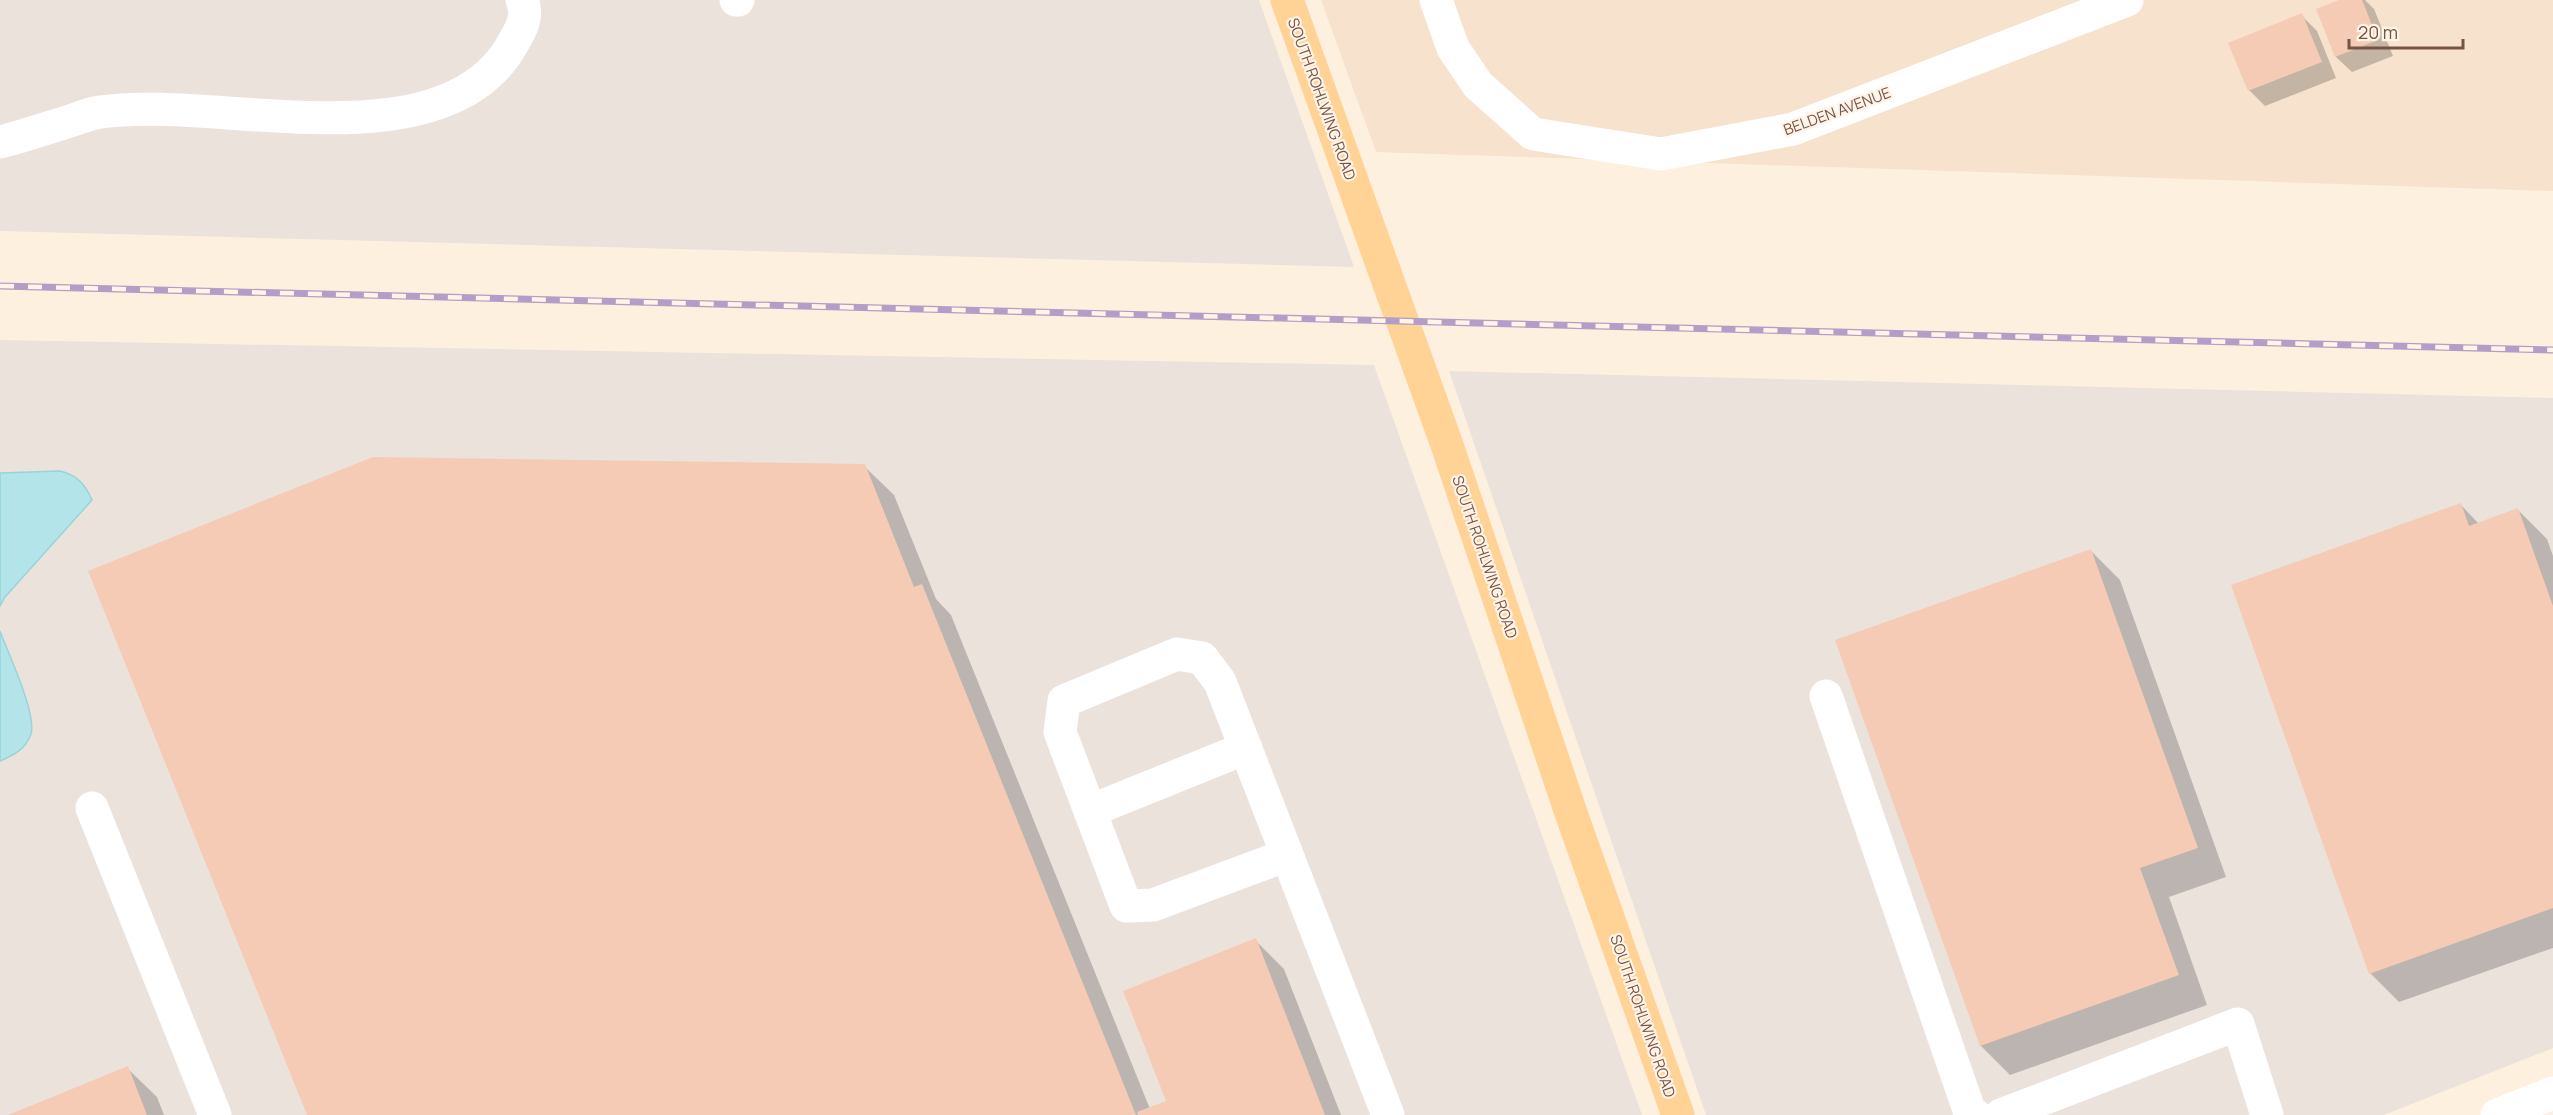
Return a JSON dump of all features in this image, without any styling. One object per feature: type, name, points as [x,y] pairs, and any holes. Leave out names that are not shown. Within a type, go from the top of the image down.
[{"type":"main road","name":"SOUTH ROHLWING ROAD","points":[[1287,0],[1447,445],[1571,813],[1678,1115]]},
{"type":"street","points":[[0,141],[100,112],[175,109],[272,117],[376,116],[412,110],[448,99],[480,82],[504,57],[524,25],[525,6],[522,0]]},
{"type":"street","name":"BELDEN AVENUE","points":[[1436,0],[1453,48],[1478,85],[1533,134],[1661,154],[1793,129],[2127,0]]},
{"type":"street","points":[[1287,855],[1153,905],[1126,906],[1060,732],[1064,701],[1177,654],[1203,658],[1220,682],[1388,1115]]},
{"type":"street","points":[[1826,696],[1969,1110],[1975,1115]]},
{"type":"street","points":[[1090,811],[1246,748]]},
{"type":"street","points":[[92,808],[215,1115]]},
{"type":"street","points":[[2001,1115],[2238,1024],[2267,1115]]},
{"type":"street","points":[[2497,1115],[2553,1093]]},
{"type":"shaded area","points":[[0,0],[1259,0],[1354,267],[0,231]]},
{"type":"shaded area","points":[[1321,0],[2553,0],[2553,191],[1376,152]]},
{"type":"shaded area","points":[[0,340],[1374,365],[1642,1115],[0,1115]]},
{"type":"shaded area","points":[[1449,371],[2553,398],[2553,1048],[2384,1115],[1706,1115]]},
{"type":"water","points":[[60,471],[80,481],[92,500],[5,597],[0,606],[0,473]]},
{"type":"water","points":[[0,631],[26,698],[32,725],[31,734],[23,748],[0,761]]},
{"type":"building","points":[[2339,0],[2362,0],[2378,40],[2335,57],[2316,9]]},
{"type":"building","points":[[2302,13],[2322,62],[2248,91],[2228,43]]},
{"type":"building","points":[[373,457],[865,464],[914,587],[922,584],[1136,1115],[307,1115],[88,571]]},
{"type":"building","points":[[2461,503],[2469,526],[2518,508],[2553,606],[2553,908],[2369,974],[2231,585]]},
{"type":"building","points":[[2091,549],[2198,848],[2140,868],[2179,975],[1980,1046],[1835,640]]},
{"type":"building","points":[[1256,938],[1325,1115],[1138,1115],[1137,1112],[1166,1101],[1123,991]]},
{"type":"building","points":[[128,1066],[147,1115],[8,1115]]},
{"type":"railway","points":[[0,286],[2553,350]]}]
